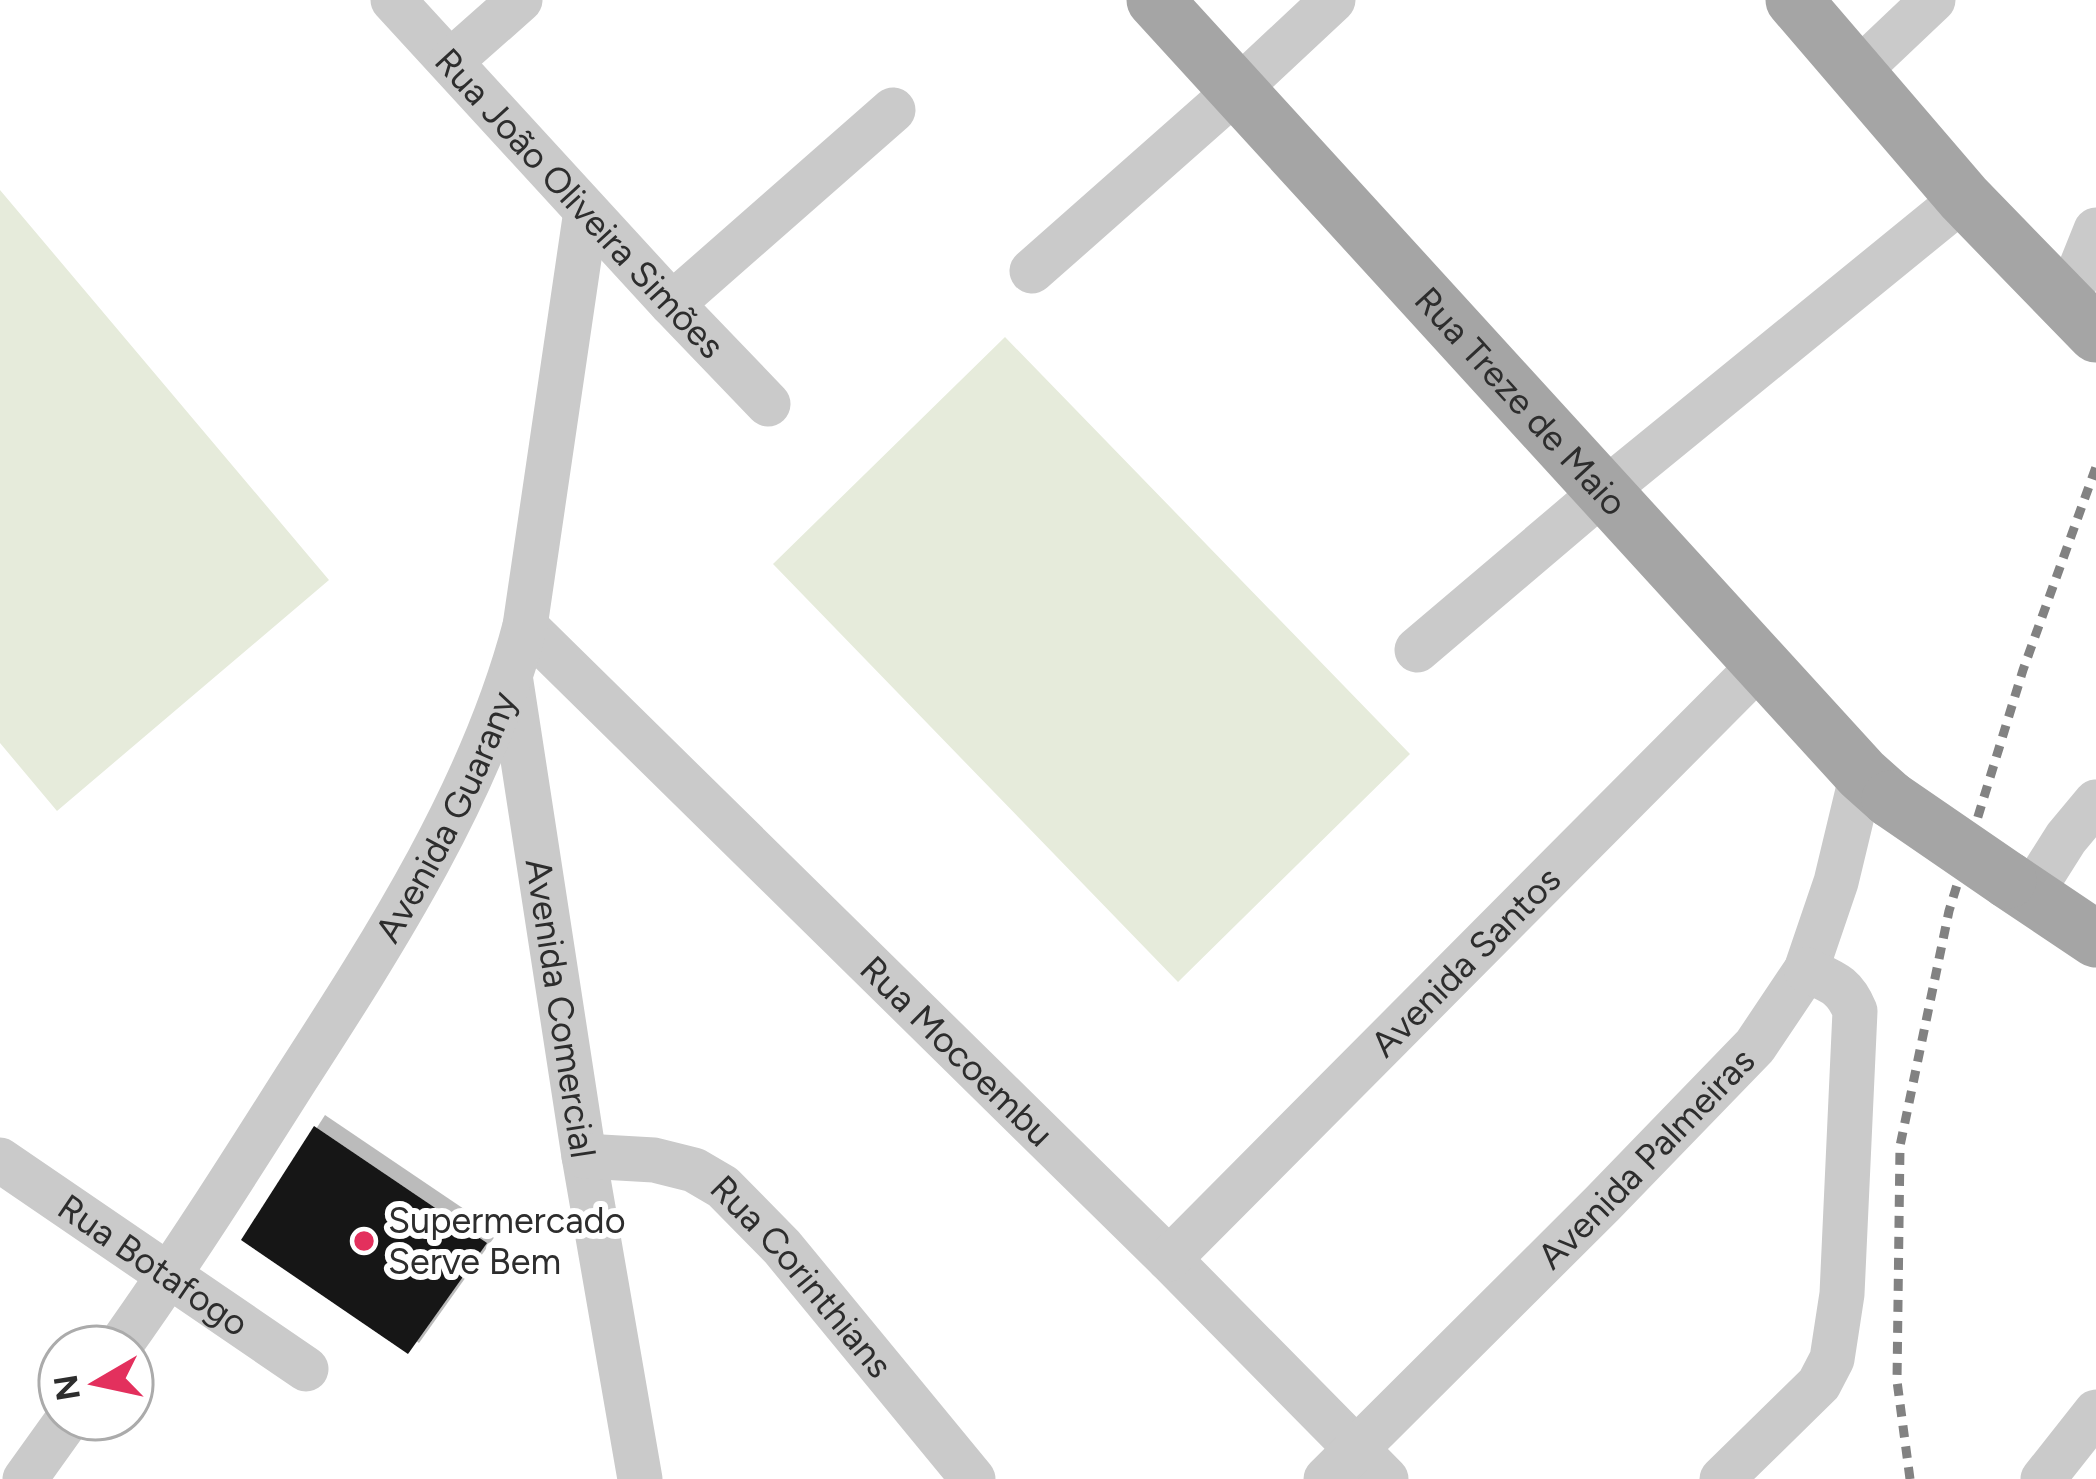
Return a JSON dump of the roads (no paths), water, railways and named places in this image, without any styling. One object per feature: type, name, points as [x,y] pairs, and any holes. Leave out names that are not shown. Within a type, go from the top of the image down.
[{"type":"main road","name":"Rua Treze de Maio","points":[[1155,0],[1876,786],[2096,939]]},
{"type":"main road","points":[[1794,0],[1964,198],[2080,316]]},
{"type":"street","name":"Rua João Oliveira Simões","points":[[393,0],[768,404]]},
{"type":"street","points":[[451,61],[520,0]]},
{"type":"street","points":[[1032,272],[1333,0]]},
{"type":"street","points":[[1857,72],[1933,0]]},
{"type":"street","points":[[672,304],[892,110]]},
{"type":"street","points":[[1417,650],[1964,198]]},
{"type":"street","name":"Avenida Guarany","points":[[136,1323],[400,912],[464,789],[511,681],[525,626],[586,211]]},
{"type":"street","points":[[2080,316],[2096,230]]},
{"type":"street","name":"Rua Mocoembu","points":[[525,626],[1168,1259],[1357,1469]]},
{"type":"street","name":"Avenida Santos","points":[[1168,1259],[1762,663]]},
{"type":"street","name":"Avenida Comercial","points":[[511,681],[584,1156],[640,1479]]},
{"type":"street","name":"Avenida Palmeiras","points":[[1357,1469],[1755,1046],[1806,970],[1876,786]]},
{"type":"street","points":[[2019,887],[2096,802]]},
{"type":"street","points":[[1723,1479],[1820,1384],[1832,1359],[1842,1294],[1855,1011],[1848,994],[1835,983],[1806,970]]},
{"type":"street","name":"Rua Corinthians","points":[[584,1156],[654,1160],[694,1170],[723,1187],[782,1247],[973,1479]]},
{"type":"street","name":"Rua Botafogo","points":[[0,1160],[306,1369]]},
{"type":"street","points":[[2043,1479],[2096,1412]]},
{"type":"street","points":[[25,1479],[51,1443]]},
{"type":"railway","points":[[1910,1479],[1897,1381],[1900,1146],[1949,911],[2023,670],[2096,467]]},
{"type":"place","name":"Supermercado Serve Bem","points":[[364,1241]]}]
